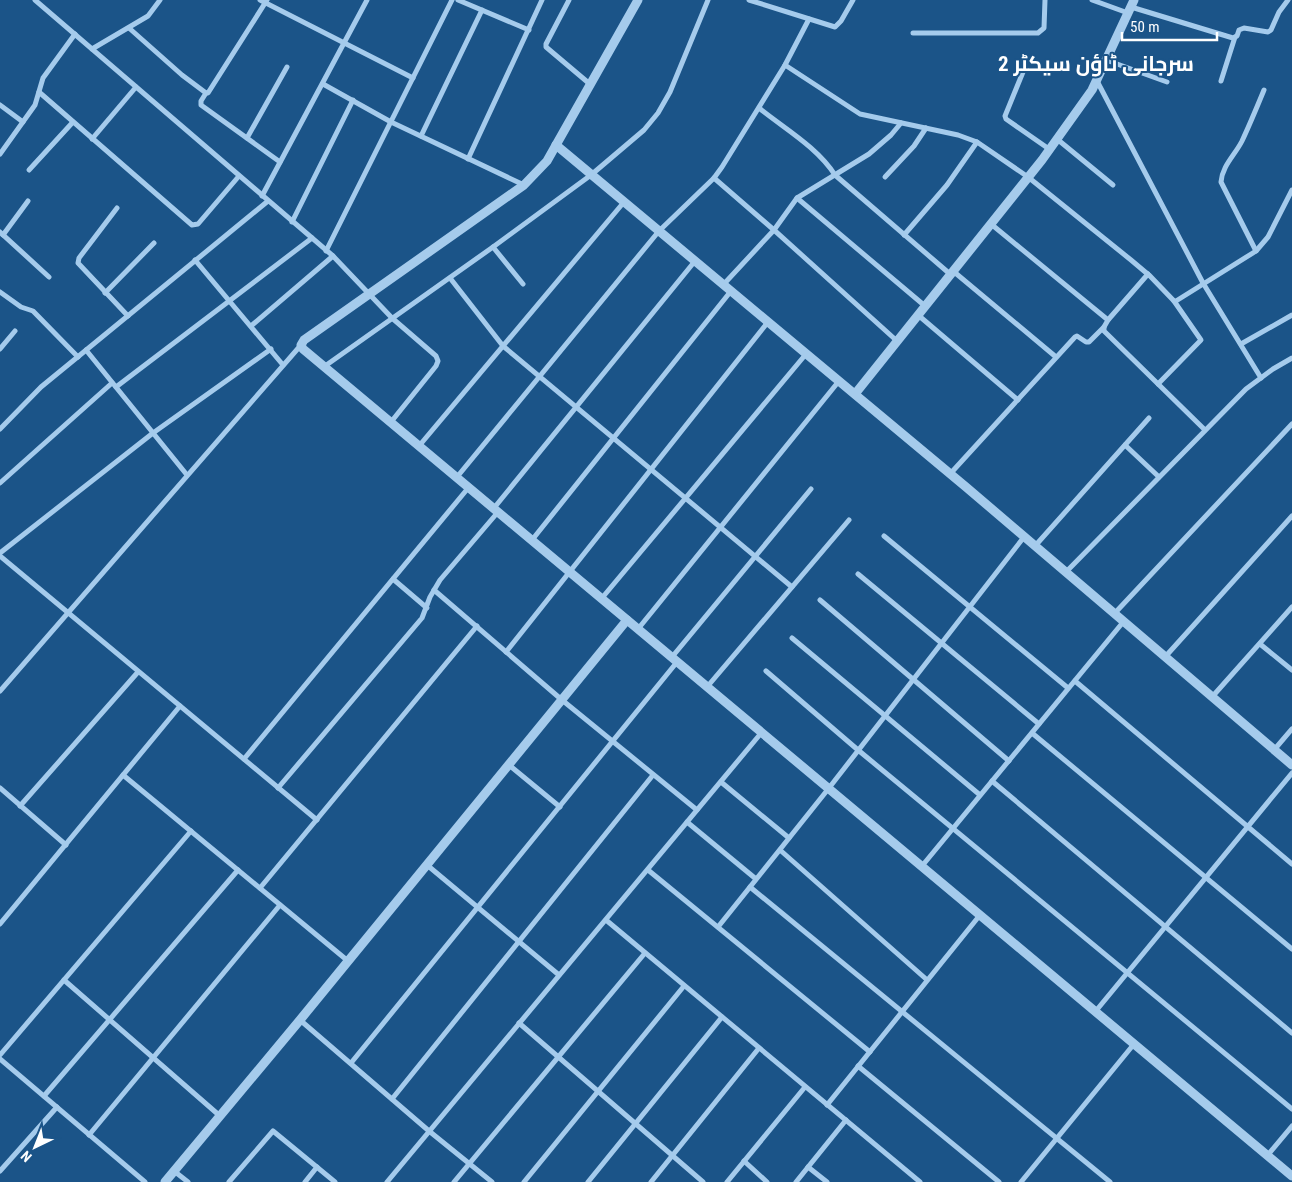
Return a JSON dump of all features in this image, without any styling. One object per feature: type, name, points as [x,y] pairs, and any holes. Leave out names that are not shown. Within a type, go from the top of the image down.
[{"type":"street","points":[[35,0],[333,256],[368,295],[436,356],[438,361],[436,366],[391,422]]},
{"type":"street","points":[[92,49],[148,16],[160,0]]},
{"type":"street","points":[[262,196],[367,0]]},
{"type":"street","points":[[326,251],[452,0]]},
{"type":"street","points":[[458,0],[529,30]]},
{"type":"street","points":[[468,159],[542,0]]},
{"type":"street","points":[[569,0],[546,47],[591,85]]},
{"type":"street","points":[[0,692],[304,340],[524,186],[537,174],[548,161],[638,0]]},
{"type":"street","points":[[324,366],[450,278],[591,175],[644,130],[658,113],[670,92],[685,60],[708,0]]},
{"type":"street","points":[[749,0],[835,27],[841,21],[853,0]]},
{"type":"street","points":[[913,33],[1038,33],[1044,28],[1046,0]]},
{"type":"street","points":[[1092,0],[1131,6],[1233,38],[1236,37]]},
{"type":"street","points":[[1221,81],[1239,30],[1244,28],[1268,32],[1288,0]]},
{"type":"street","points":[[280,162],[201,105],[201,101],[264,1],[413,78]]},
{"type":"street","points":[[855,394],[1050,149],[1092,90],[1131,6]]},
{"type":"street","points":[[421,136],[482,10]]},
{"type":"street","points":[[457,477],[659,231],[714,178],[740,141],[785,65],[809,19]]},
{"type":"street","points":[[129,28],[182,75],[206,93]]},
{"type":"street","points":[[0,154],[35,106],[43,78],[75,34]]},
{"type":"street","points":[[1106,60],[1167,82]]},
{"type":"street","points":[[785,65],[860,114],[958,135],[977,142],[1028,177],[1148,274],[1174,301],[1201,340],[1158,384]]},
{"type":"street","points":[[247,138],[287,67]]},
{"type":"street","points":[[1023,72],[1005,116],[1006,119],[1050,149]]},
{"type":"street","points":[[1096,80],[1203,283],[1261,378]]},
{"type":"street","points":[[323,84],[391,122],[524,186]]},
{"type":"street","points":[[92,139],[136,87]]},
{"type":"street","points":[[1256,251],[1221,182],[1226,166],[1243,140],[1264,90]]},
{"type":"street","points":[[39,92],[192,225],[198,224],[239,176]]},
{"type":"street","points":[[292,222],[353,100]]},
{"type":"street","points":[[0,105],[23,122]]},
{"type":"street","points":[[759,108],[814,151],[826,162],[835,175],[904,235],[1056,357]]},
{"type":"street","points":[[29,170],[73,122]]},
{"type":"street","points":[[723,285],[774,230],[797,198],[868,154],[891,135],[901,123]]},
{"type":"street","points":[[885,177],[914,146],[926,128]]},
{"type":"street","points":[[1057,139],[1112,185]]},
{"type":"street","points":[[904,235],[946,185],[977,142]]},
{"type":"street","points":[[556,145],[1024,536],[1292,765]]},
{"type":"street","points":[[714,178],[897,341]]},
{"type":"street","points":[[1174,301],[1256,251],[1268,236],[1292,190]]},
{"type":"street","points":[[797,198],[925,306]]},
{"type":"street","points":[[0,429],[41,387],[268,200]]},
{"type":"street","points":[[28,201],[2,234],[49,278]]},
{"type":"street","points":[[419,446],[624,202]]},
{"type":"street","points":[[117,208],[78,261],[80,266],[128,316]]},
{"type":"street","points":[[991,224],[1108,320]]},
{"type":"street","points":[[0,483],[114,385],[230,301],[312,238]]},
{"type":"street","points":[[105,292],[154,244]]},
{"type":"street","points":[[493,247],[523,284]]},
{"type":"street","points":[[251,326],[333,256]]},
{"type":"street","points":[[195,260],[283,364]]},
{"type":"street","points":[[278,788],[422,618],[440,580],[695,261]]},
{"type":"street","points":[[950,474],[1074,337],[1077,336],[1089,342],[1148,274]]},
{"type":"street","points":[[450,278],[503,346],[756,555],[792,587]]},
{"type":"street","points":[[532,540],[731,291]]},
{"type":"street","points":[[0,292],[21,307],[33,311],[78,356]]},
{"type":"street","points":[[918,315],[1018,400]]},
{"type":"street","points":[[1241,344],[1292,315]]},
{"type":"street","points":[[506,652],[768,322]]},
{"type":"street","points":[[1104,327],[1107,335],[1205,430]]},
{"type":"street","points":[[0,349],[15,331]]},
{"type":"street","points":[[301,345],[303,349],[1292,1176]]},
{"type":"street","points":[[271,349],[153,433],[0,554],[67,613],[317,820]]},
{"type":"street","points":[[86,350],[187,475]]},
{"type":"street","points":[[602,598],[806,354]]},
{"type":"street","points":[[1066,572],[1246,389],[1292,359]]},
{"type":"street","points":[[638,629],[839,381]]},
{"type":"street","points":[[1035,546],[1149,418]]},
{"type":"street","points":[[1114,614],[1292,424]]},
{"type":"street","points":[[1124,445],[1159,477]]},
{"type":"street","points":[[244,759],[469,487]]},
{"type":"street","points":[[351,1063],[613,742],[674,659],[811,489]]},
{"type":"street","points":[[1165,657],[1292,516]]},
{"type":"street","points":[[707,687],[849,520]]},
{"type":"street","points":[[884,536],[1068,688]]},
{"type":"street","points":[[718,927],[829,788],[1024,536]]},
{"type":"street","points":[[858,574],[1039,724]]},
{"type":"street","points":[[393,579],[427,608]]},
{"type":"street","points":[[434,590],[562,700],[697,810]]},
{"type":"street","points":[[820,600],[1009,761]]},
{"type":"street","points":[[1212,697],[1292,607]]},
{"type":"street","points":[[165,1182],[627,620]]},
{"type":"street","points":[[922,866],[1124,621]]},
{"type":"street","points":[[260,888],[477,626]]},
{"type":"street","points":[[792,638],[980,795]]},
{"type":"street","points":[[1260,644],[1292,670]]},
{"type":"street","points":[[766,671],[858,750],[1292,1109]]},
{"type":"street","points":[[20,806],[138,672]]},
{"type":"street","points":[[1075,681],[1292,864]]},
{"type":"street","points":[[0,924],[180,706]]},
{"type":"street","points":[[1274,750],[1292,729]]},
{"type":"street","points":[[387,1182],[762,732]]},
{"type":"street","points":[[1032,733],[1292,949]]},
{"type":"street","points":[[509,765],[560,807]]},
{"type":"street","points":[[1095,1012],[1292,773]]},
{"type":"street","points":[[123,775],[348,961]]},
{"type":"street","points":[[392,1099],[653,775]]},
{"type":"street","points":[[992,781],[1292,1033]]},
{"type":"street","points":[[720,782],[789,838]]},
{"type":"street","points":[[0,788],[66,845]]},
{"type":"street","points":[[687,822],[756,880]]},
{"type":"street","points":[[145,1182],[0,1057],[191,831]]},
{"type":"street","points":[[780,850],[926,979]]},
{"type":"street","points":[[427,865],[559,975]]},
{"type":"street","points":[[44,1096],[238,870]]},
{"type":"street","points":[[648,870],[870,1052]]},
{"type":"street","points":[[750,887],[1110,1182]]},
{"type":"street","points":[[89,1134],[280,905]]},
{"type":"street","points":[[827,1104],[902,1012],[926,979],[980,915]]},
{"type":"street","points":[[606,920],[920,1182]]},
{"type":"street","points":[[454,1182],[645,953]]},
{"type":"street","points":[[64,980],[220,1116]]},
{"type":"street","points":[[524,1182],[684,986]]},
{"type":"street","points":[[588,1182],[722,1017]]},
{"type":"street","points":[[300,1020],[429,1131],[492,1182]]},
{"type":"street","points":[[519,1023],[703,1182]]},
{"type":"street","points":[[1021,1182],[1134,1044]]},
{"type":"street","points":[[650,1182],[759,1048]]},
{"type":"street","points":[[858,1066],[999,1182]]},
{"type":"street","points":[[727,1182],[805,1087]]},
{"type":"street","points":[[0,1171],[57,1107]]},
{"type":"street","points":[[796,1182],[846,1120]]},
{"type":"street","points":[[1267,1156],[1292,1126]]},
{"type":"street","points":[[229,1182],[273,1131],[335,1182]]},
{"type":"street","points":[[744,1161],[768,1182]]},
{"type":"street","points":[[305,1182],[317,1167]]},
{"type":"street","points":[[808,1167],[827,1182]]},
{"type":"street","points":[[174,1171],[188,1182]]},
{"type":"district","name":"سرجانی ٹاؤن سیکٹر 2","points":[[1096,64]]}]
